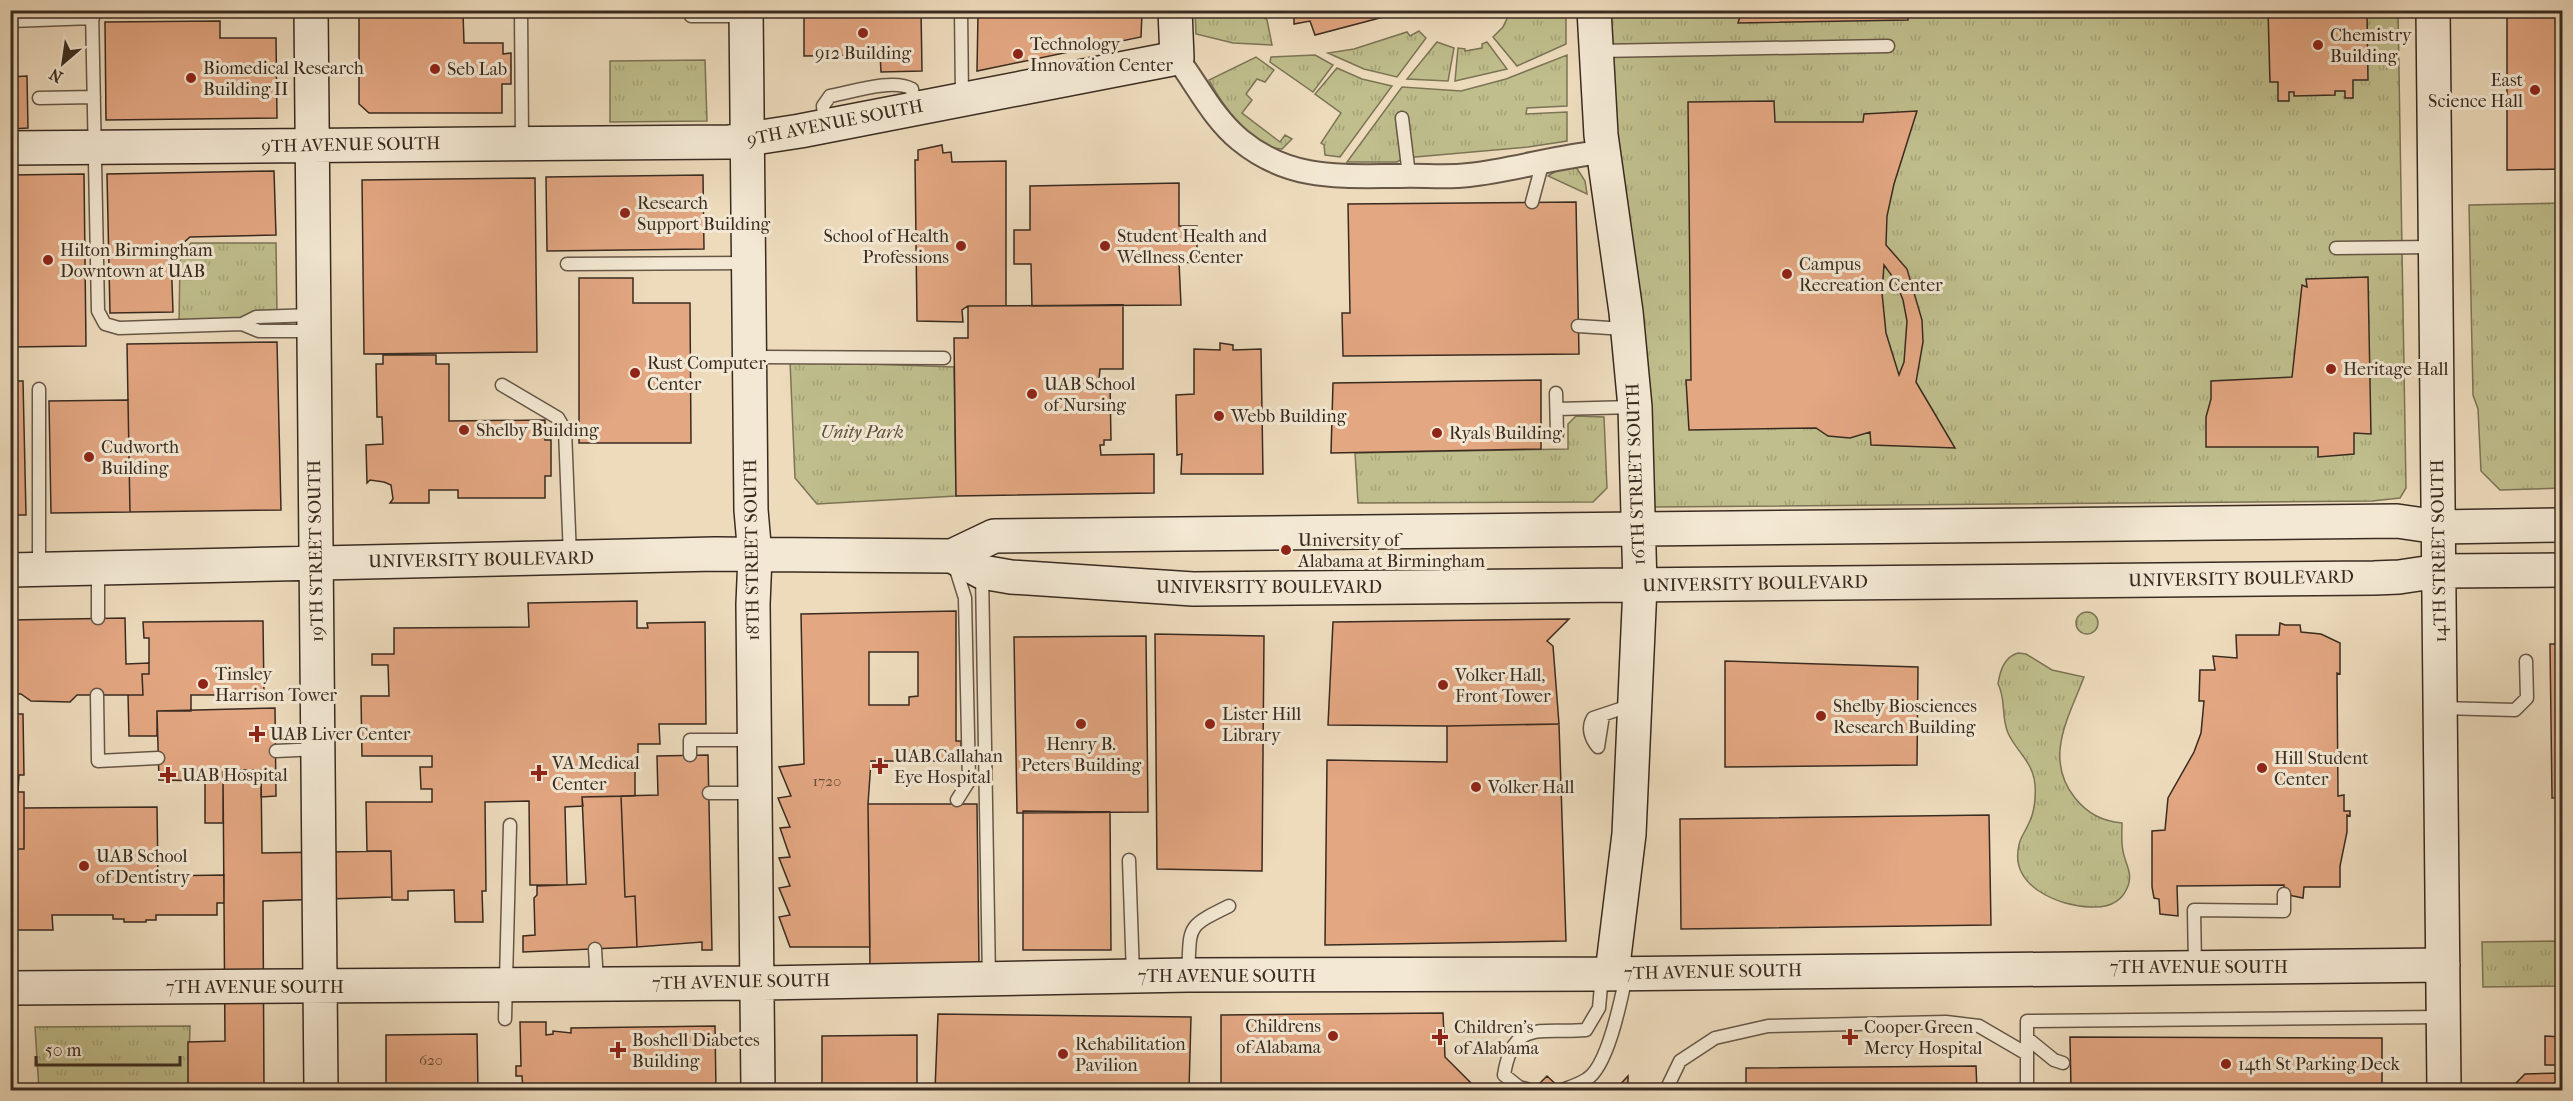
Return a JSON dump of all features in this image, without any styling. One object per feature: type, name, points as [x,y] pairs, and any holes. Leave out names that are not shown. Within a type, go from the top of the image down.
[{"type":"street","name":"19TH STREET SOUTH","points":[[310,10],[321,1090]]},
{"type":"street","points":[[1175,10],[1177,58],[1226,127],[1242,141],[1288,168],[1315,175],[1467,175],[1603,153]]},
{"type":"street","name":"16TH STREET SOUTH","points":[[1594,10],[1603,153],[1628,329],[1635,407],[1640,586],[1629,834],[1614,974]]},
{"type":"street","name":"14TH STREET SOUTH","points":[[2433,10],[2444,1090]]},
{"type":"street","name":"18TH STREET SOUTH","points":[[746,13],[752,510],[755,556],[753,604],[758,1090]]},
{"type":"street","name":"9TH AVENUE SOUTH","points":[[10,148],[729,142],[825,126],[1177,58]]},
{"type":"street","name":"UNIVERSITY BOULEVARD","points":[[25,569],[715,554],[952,556],[994,536],[2397,521],[2438,527],[2562,525]]},
{"type":"street","name":"UNIVERSITY BOULEVARD","points":[[952,556],[982,572],[1011,577],[1192,589],[2374,578],[2439,571],[2562,570]]},
{"type":"street","name":"7TH AVENUE SOUTH","points":[[10,988],[757,983],[1188,975],[1614,974],[2443,965]]},
{"type":"lane","points":[[521,10],[522,144]]},
{"type":"lane","points":[[961,10],[962,98]]},
{"type":"lane","points":[[691,16],[746,13]]},
{"type":"lane","points":[[10,21],[92,14],[98,311],[105,324],[119,328],[242,324],[259,331],[314,323]]},
{"type":"lane","points":[[1596,51],[1888,45]]},
{"type":"lane","points":[[39,98],[94,97]]},
{"type":"lane","points":[[1402,118],[1409,176]]},
{"type":"lane","points":[[1532,202],[1544,161]]},
{"type":"lane","points":[[2336,248],[2435,247]]},
{"type":"lane","points":[[567,264],[749,263]]},
{"type":"lane","points":[[1578,326],[1628,329]]},
{"type":"lane","points":[[750,357],[944,358]]},
{"type":"lane","points":[[502,386],[558,418],[566,430],[570,558]]},
{"type":"lane","points":[[25,569],[39,388]]},
{"type":"lane","points":[[1556,393],[1557,434]]},
{"type":"lane","points":[[1557,409],[1635,407]]},
{"type":"lane","points":[[952,556],[964,598],[969,781],[957,800]]},
{"type":"lane","points":[[98,568],[98,618]]},
{"type":"lane","points":[[982,572],[989,979]]},
{"type":"lane","points":[[2440,708],[2515,710],[2527,698],[2526,661]]},
{"type":"lane","points":[[97,695],[98,761],[158,758]]},
{"type":"lane","points":[[1603,714],[1635,704]]},
{"type":"lane","points":[[690,755],[690,740],[756,740]]},
{"type":"lane","points":[[276,752],[319,749]]},
{"type":"lane","points":[[709,794],[756,793]]},
{"type":"lane","points":[[505,1018],[510,825]]},
{"type":"lane","points":[[1129,860],[1133,976]]},
{"type":"lane","points":[[2195,967],[2194,910],[2284,911],[2284,894]]},
{"type":"lane","points":[[1188,975],[1190,932],[1199,921],[1229,906]]},
{"type":"lane","points":[[596,949],[597,984]]},
{"type":"lane","points":[[1562,1090],[1588,1078],[1599,1067],[1618,1019],[1614,974]]},
{"type":"lane","points":[[1530,1090],[1519,1087],[1504,1075],[1507,1057],[1514,1043],[1526,1034],[1544,1030],[1565,1032],[1586,1030],[1614,974]]},
{"type":"lane","points":[[2027,1090],[2027,1021],[2444,1017]]},
{"type":"lane","points":[[1666,1090],[1680,1061],[1715,1038],[1768,1026],[1946,1022],[1979,1026],[2027,1054]]},
{"type":"lane","points":[[2027,1038],[2054,1060],[2063,1063]]},
{"type":"green space","points":[[1511,10],[1566,11],[1566,44],[1517,66],[1493,37],[1503,27]]},
{"type":"green space","points":[[1195,11],[1257,11],[1267,20],[1272,45],[1233,43],[1196,34]]},
{"type":"green space","points":[[1608,11],[2398,11],[2406,488],[2400,498],[2372,501],[1651,507],[1607,68]]},
{"type":"green space","points":[[1419,31],[1426,38],[1397,77],[1364,69],[1328,53],[1354,49],[1407,32],[1410,36]]},
{"type":"green space","points":[[1437,42],[1454,48],[1448,81],[1407,79]]},
{"type":"green space","points":[[1487,42],[1507,69],[1455,81],[1458,48],[1465,49],[1465,51],[1482,48],[1482,44]]},
{"type":"green space","points":[[1315,55],[1333,65],[1313,92],[1270,62],[1271,57]]},
{"type":"green space","points":[[1567,55],[1567,106],[1527,108],[1526,114],[1567,112],[1567,141],[1528,147],[1404,158],[1397,162],[1347,162],[1402,87],[1461,91],[1506,79]]},
{"type":"green space","points":[[1256,57],[1274,70],[1265,82],[1257,79],[1246,94],[1252,100],[1242,113],[1280,142],[1285,135],[1292,139],[1282,149],[1271,147],[1249,133],[1230,112],[1209,80]]},
{"type":"green space","points":[[705,60],[707,121],[610,122],[610,61]]},
{"type":"green space","points":[[1337,68],[1362,79],[1392,86],[1340,157],[1325,155],[1324,145],[1321,143],[1341,113],[1315,94]]},
{"type":"green space","points":[[1576,167],[1585,181],[1587,194],[1548,176],[1556,171]]},
{"type":"green space","points":[[2562,203],[2562,488],[2500,490],[2481,471],[2478,409],[2473,395],[2469,205]]},
{"type":"green space","points":[[191,243],[276,243],[277,316],[179,326],[180,256]]},
{"type":"green space","name":"Unity Park","points":[[790,361],[954,367],[956,496],[817,504],[795,478]]},
{"type":"green space","points":[[1576,416],[1604,417],[1607,488],[1593,502],[1358,503],[1355,453],[1568,449],[1568,424]]},
{"type":"green space","points":[[2083,612],[2091,612],[2098,619],[2098,627],[2091,634],[2083,634],[2076,627],[2076,619]]},
{"type":"green space","points":[[2018,653],[2026,654],[2052,670],[2084,677],[2066,722],[2060,753],[2061,768],[2066,783],[2075,798],[2085,808],[2102,818],[2122,823],[2122,848],[2129,872],[2129,881],[2122,896],[2109,905],[2097,907],[2064,903],[2039,891],[2021,872],[2018,859],[2019,845],[2034,810],[2035,785],[2028,764],[2008,733],[1998,684],[2006,661]]},
{"type":"green space","points":[[2562,941],[2562,986],[2483,987],[2482,942]]},
{"type":"green space","points":[[190,1026],[188,1090],[39,1090],[35,1027]]},
{"type":"building","name":"Seb Lab","points":[[384,10],[463,13],[464,43],[503,43],[503,54],[511,53],[511,84],[502,84],[502,113],[369,113],[359,104],[359,16],[384,16]]},
{"type":"building","name":"912 Building","points":[[804,10],[921,10],[922,71],[881,72],[880,55],[804,56]]},
{"type":"building","name":"Technology Innovation Center","points":[[974,10],[1149,10],[1149,12],[1142,13],[1141,37],[977,71],[978,14],[974,14]]},
{"type":"building","points":[[1294,10],[1410,10],[1315,35],[1310,21],[1294,24]]},
{"type":"building","points":[[1742,10],[1908,10],[1908,20],[1738,23]]},
{"type":"building","name":"Chemistry Building","points":[[2268,10],[2367,10],[2368,80],[2353,80],[2353,98],[2345,98],[2345,91],[2335,91],[2335,95],[2294,96],[2294,92],[2289,92],[2289,101],[2278,101],[2278,82],[2270,82]]},
{"type":"building","name":"East Science Hall","points":[[2507,10],[2562,10],[2562,169],[2507,170]]},
{"type":"building","name":"Biomedical Research Building II","points":[[220,21],[220,38],[276,38],[277,118],[106,120],[105,22]]},
{"type":"building","points":[[27,76],[28,128],[10,129],[10,77]]},
{"type":"building","name":"Campus Recreation Center","points":[[1774,101],[1775,122],[1863,122],[1864,114],[1917,111],[1894,184],[1887,216],[1886,245],[1907,269],[1922,320],[1923,342],[1916,382],[1955,448],[1871,445],[1870,432],[1850,438],[1828,436],[1816,428],[1689,430],[1686,380],[1691,380],[1688,102]],"holes":[[[1884,265],[1895,280],[1903,300],[1907,321],[1904,362],[1899,375],[1886,333],[1882,293]]]},
{"type":"building","name":"School of Health Professions","points":[[942,145],[943,153],[951,152],[952,162],[1006,161],[1006,306],[968,306],[962,310],[963,322],[917,321],[915,160],[918,160],[918,150]]},
{"type":"building","points":[[274,171],[276,235],[190,237],[171,254],[173,312],[110,313],[107,174]]},
{"type":"building","name":"Hilton Birmingham Downtown at UAB","points":[[84,174],[86,346],[11,347],[11,381],[23,381],[26,515],[10,515],[10,175]]},
{"type":"building","name":"Research Support Building","points":[[703,175],[704,249],[547,251],[546,177]]},
{"type":"building","points":[[535,178],[537,352],[364,354],[362,180]]},
{"type":"building","name":"Student Health and Wellness Center","points":[[1179,183],[1179,226],[1197,226],[1197,263],[1179,262],[1181,305],[1032,306],[1031,264],[1014,264],[1014,230],[1030,230],[1030,186]]},
{"type":"building","points":[[1576,202],[1579,354],[1343,356],[1342,313],[1350,313],[1348,204]]},
{"type":"building","name":"Heritage Hall","points":[[2368,277],[2371,434],[2354,433],[2354,454],[2318,457],[2318,447],[2206,447],[2206,417],[2211,399],[2211,381],[2292,377],[2302,285],[2307,287],[2306,279]]},
{"type":"building","name":"Rust Computer Center","points":[[579,278],[633,278],[633,303],[690,303],[691,443],[579,443]]},
{"type":"building","name":"UAB School of Nursing","points":[[1123,305],[1123,369],[1100,369],[1099,379],[1104,379],[1104,382],[1110,385],[1111,440],[1104,440],[1104,445],[1100,445],[1101,455],[1154,454],[1154,493],[956,496],[954,338],[968,338],[968,306]]},
{"type":"building","points":[[277,342],[281,510],[130,512],[127,344]]},
{"type":"building","name":"Webb Building","points":[[1220,343],[1233,345],[1233,350],[1261,349],[1263,474],[1181,474],[1182,454],[1177,455],[1176,395],[1194,394],[1194,349],[1220,350]]},
{"type":"building","name":"Shelby Building","points":[[383,355],[436,355],[436,364],[449,364],[449,421],[545,420],[545,440],[551,440],[551,476],[545,476],[545,498],[458,498],[458,490],[429,490],[429,503],[390,503],[393,499],[391,485],[370,480],[367,483],[366,445],[383,444],[382,417],[377,417],[376,364],[383,364]]},
{"type":"building","name":"Ryals Building","points":[[1541,380],[1541,449],[1331,453],[1333,383]]},
{"type":"building","name":"Cudworth Building","points":[[128,400],[130,512],[51,513],[49,401]]},
{"type":"building","points":[[637,601],[637,628],[648,628],[647,623],[705,622],[706,724],[659,724],[660,744],[638,744],[638,760],[635,760],[635,796],[582,797],[583,806],[565,807],[567,885],[530,885],[529,801],[485,802],[486,891],[482,891],[483,922],[455,922],[454,890],[408,891],[408,900],[392,900],[391,851],[367,851],[366,802],[432,802],[432,789],[421,789],[420,767],[432,767],[432,756],[362,756],[361,696],[389,696],[388,665],[372,665],[372,654],[394,654],[394,628],[529,627],[528,603]]},
{"type":"building","name":"UAB Callahan Eye Hospital","points":[[956,611],[956,741],[961,741],[961,761],[871,761],[868,804],[870,947],[790,947],[779,917],[790,915],[779,888],[790,886],[779,858],[790,857],[780,828],[790,827],[778,798],[791,796],[779,767],[804,764],[801,614]],"holes":[[[869,652],[918,652],[918,696],[909,697],[909,705],[869,705]]]},
{"type":"building","points":[[125,618],[126,664],[149,663],[149,674],[142,674],[143,695],[77,695],[70,702],[31,701],[21,694],[10,694],[10,620]]},
{"type":"building","name":"Volker Hall, Front Tower","points":[[1569,619],[1547,641],[1553,646],[1559,724],[1328,725],[1333,622]]},
{"type":"building","name":"Tinsley Harrison Tower","points":[[263,621],[264,695],[191,695],[191,711],[157,711],[157,736],[129,736],[128,695],[143,695],[142,674],[149,674],[149,638],[144,638],[143,622]]},
{"type":"building","name":"Hill Student Center","points":[[2280,623],[2300,625],[2301,632],[2321,634],[2340,643],[2340,674],[2337,673],[2338,796],[2344,795],[2344,811],[2350,811],[2350,816],[2347,815],[2347,832],[2340,866],[2340,887],[2304,887],[2303,898],[2283,894],[2284,885],[2177,886],[2178,916],[2160,914],[2159,899],[2154,898],[2152,887],[2152,831],[2165,830],[2168,798],[2194,752],[2201,733],[2204,701],[2199,701],[2200,670],[2215,670],[2213,656],[2237,658],[2236,635],[2279,635]]},
{"type":"building","name":"Lister Hill Library","points":[[1155,634],[1264,636],[1262,871],[1157,869]]},
{"type":"building","name":"Henry B. Peters Building","points":[[1146,636],[1148,812],[1017,813],[1014,637]]},
{"type":"building","points":[[2550,644],[2562,644],[2562,798],[2552,798]]},
{"type":"building","name":"Shelby Biosciences Research Building","points":[[1725,661],[1918,667],[1917,765],[1725,767]]},
{"type":"building","points":[[10,694],[15,694],[16,714],[23,714],[24,775],[19,775],[18,792],[24,792],[24,849],[14,849],[14,857],[10,857]]},
{"type":"building","points":[[275,708],[276,796],[261,797],[261,770],[223,770],[223,823],[205,823],[205,781],[159,780],[157,711]]},
{"type":"building","name":"Volker Hall","points":[[1559,724],[1566,941],[1325,945],[1327,760],[1447,762],[1447,726]]},
{"type":"building","points":[[708,755],[712,950],[702,950],[702,942],[637,947],[635,896],[625,897],[621,796],[658,795],[657,756]]},
{"type":"building","points":[[223,770],[261,770],[262,853],[391,851],[392,897],[263,901],[264,1090],[188,1090],[188,1042],[225,1041]]},
{"type":"building","points":[[621,796],[625,897],[635,896],[637,947],[523,952],[523,936],[535,935],[534,898],[537,895],[537,886],[586,884],[582,797]]},
{"type":"building","points":[[868,804],[977,804],[979,966],[870,967]]},
{"type":"building","name":"UAB School of Dentistry","points":[[157,807],[158,876],[224,875],[224,903],[217,903],[217,915],[156,915],[156,920],[124,922],[124,919],[113,919],[113,915],[52,915],[53,930],[10,930],[10,857],[14,857],[14,849],[24,849],[24,808]]},
{"type":"building","points":[[1023,811],[1110,812],[1111,950],[1023,950]]},
{"type":"building","points":[[1989,815],[1991,925],[1681,929],[1680,819]]},
{"type":"building","name":"Childrens of Alabama","points":[[1443,1013],[1445,1057],[1478,1090],[1221,1090],[1221,1015]]},
{"type":"building","name":"Rehabilitation Pavilion","points":[[938,1014],[1191,1017],[1189,1090],[935,1090]]},
{"type":"building","name":"Boshell Diabetes Building","points":[[520,1022],[546,1022],[546,1035],[553,1034],[553,1031],[571,1033],[571,1028],[715,1026],[716,1090],[523,1090],[522,1076],[516,1076],[516,1066],[521,1066]]},
{"type":"building","points":[[477,1034],[478,1090],[386,1090],[386,1035]]},
{"type":"building","points":[[917,1035],[917,1090],[822,1090],[822,1036]]},
{"type":"building","points":[[2545,1036],[2562,1037],[2562,1065],[2545,1065]]},
{"type":"building","name":"14th St Parking Deck","points":[[2070,1037],[2382,1038],[2382,1090],[2071,1090]]},
{"type":"building","points":[[1976,1066],[1977,1090],[1746,1090],[1746,1068]]},
{"type":"building","points":[[2562,1073],[2562,1090],[2509,1090],[2525,1074]]},
{"type":"building","points":[[1547,1076],[1562,1090],[1533,1090]]},
{"type":"building","points":[[1628,1076],[1628,1090],[1615,1090]]},
{"type":"place","name":"912 Building","points":[[863,33]]},
{"type":"place","name":"Chemistry Building","points":[[2318,45]]},
{"type":"place","name":"Technology Innovation Center","points":[[1018,54]]},
{"type":"place","name":"Seb Lab","points":[[435,69]]},
{"type":"place","name":"Biomedical Research Building II","points":[[191,78]]},
{"type":"place","name":"East Science Hall","points":[[2535,90]]},
{"type":"place","name":"Research Support Building","points":[[625,213]]},
{"type":"place","name":"School of Health Professions","points":[[961,246]]},
{"type":"place","name":"Student Health and Wellness Center","points":[[1105,246]]},
{"type":"place","name":"Hilton Birmingham Downtown at UAB","points":[[48,260]]},
{"type":"place","name":"Campus Recreation Center","points":[[1787,274]]},
{"type":"place","name":"Heritage Hall","points":[[2331,369]]},
{"type":"place","name":"Rust Computer Center","points":[[635,373]]},
{"type":"place","name":"UAB School of Nursing","points":[[1032,394]]},
{"type":"place","name":"Webb Building","points":[[1219,416]]},
{"type":"place","name":"Shelby Building","points":[[464,430]]},
{"type":"place","name":"Ryals Building","points":[[1437,433]]},
{"type":"place","name":"Cudworth Building","points":[[89,457]]},
{"type":"place","name":"University of Alabama at Birmingham","points":[[1286,550]]},
{"type":"place","name":"Tinsley Harrison Tower","points":[[203,684]]},
{"type":"place","name":"Volker Hall, Front Tower","points":[[1443,685]]},
{"type":"place","name":"Shelby Biosciences Research Building","points":[[1821,716]]},
{"type":"place","name":"Henry B. Peters Building","points":[[1081,724]]},
{"type":"place","name":"Lister Hill Library","points":[[1210,724]]},
{"type":"place","name":"UAB Liver Center","points":[[257,734]]},
{"type":"place","name":"UAB Callahan Eye Hospital","points":[[880,766]]},
{"type":"place","name":"Hill Student Center","points":[[2262,768]]},
{"type":"place","name":"VA Medical Center","points":[[539,773]]},
{"type":"place","name":"UAB Hospital","points":[[168,775]]},
{"type":"place","name":"Volker Hall","points":[[1476,787]]},
{"type":"place","name":"UAB School of Dentistry","points":[[84,866]]},
{"type":"place","name":"Childrens of Alabama","points":[[1333,1036]]},
{"type":"place","name":"Children's of Alabama","points":[[1440,1037]]},
{"type":"place","name":"Cooper Green Mercy Hospital","points":[[1850,1037]]},
{"type":"place","name":"Boshell Diabetes Building","points":[[618,1050]]},
{"type":"place","name":"Rehabilitation Pavilion","points":[[1063,1054]]},
{"type":"place","name":"14th St Parking Deck","points":[[2226,1064]]}]
